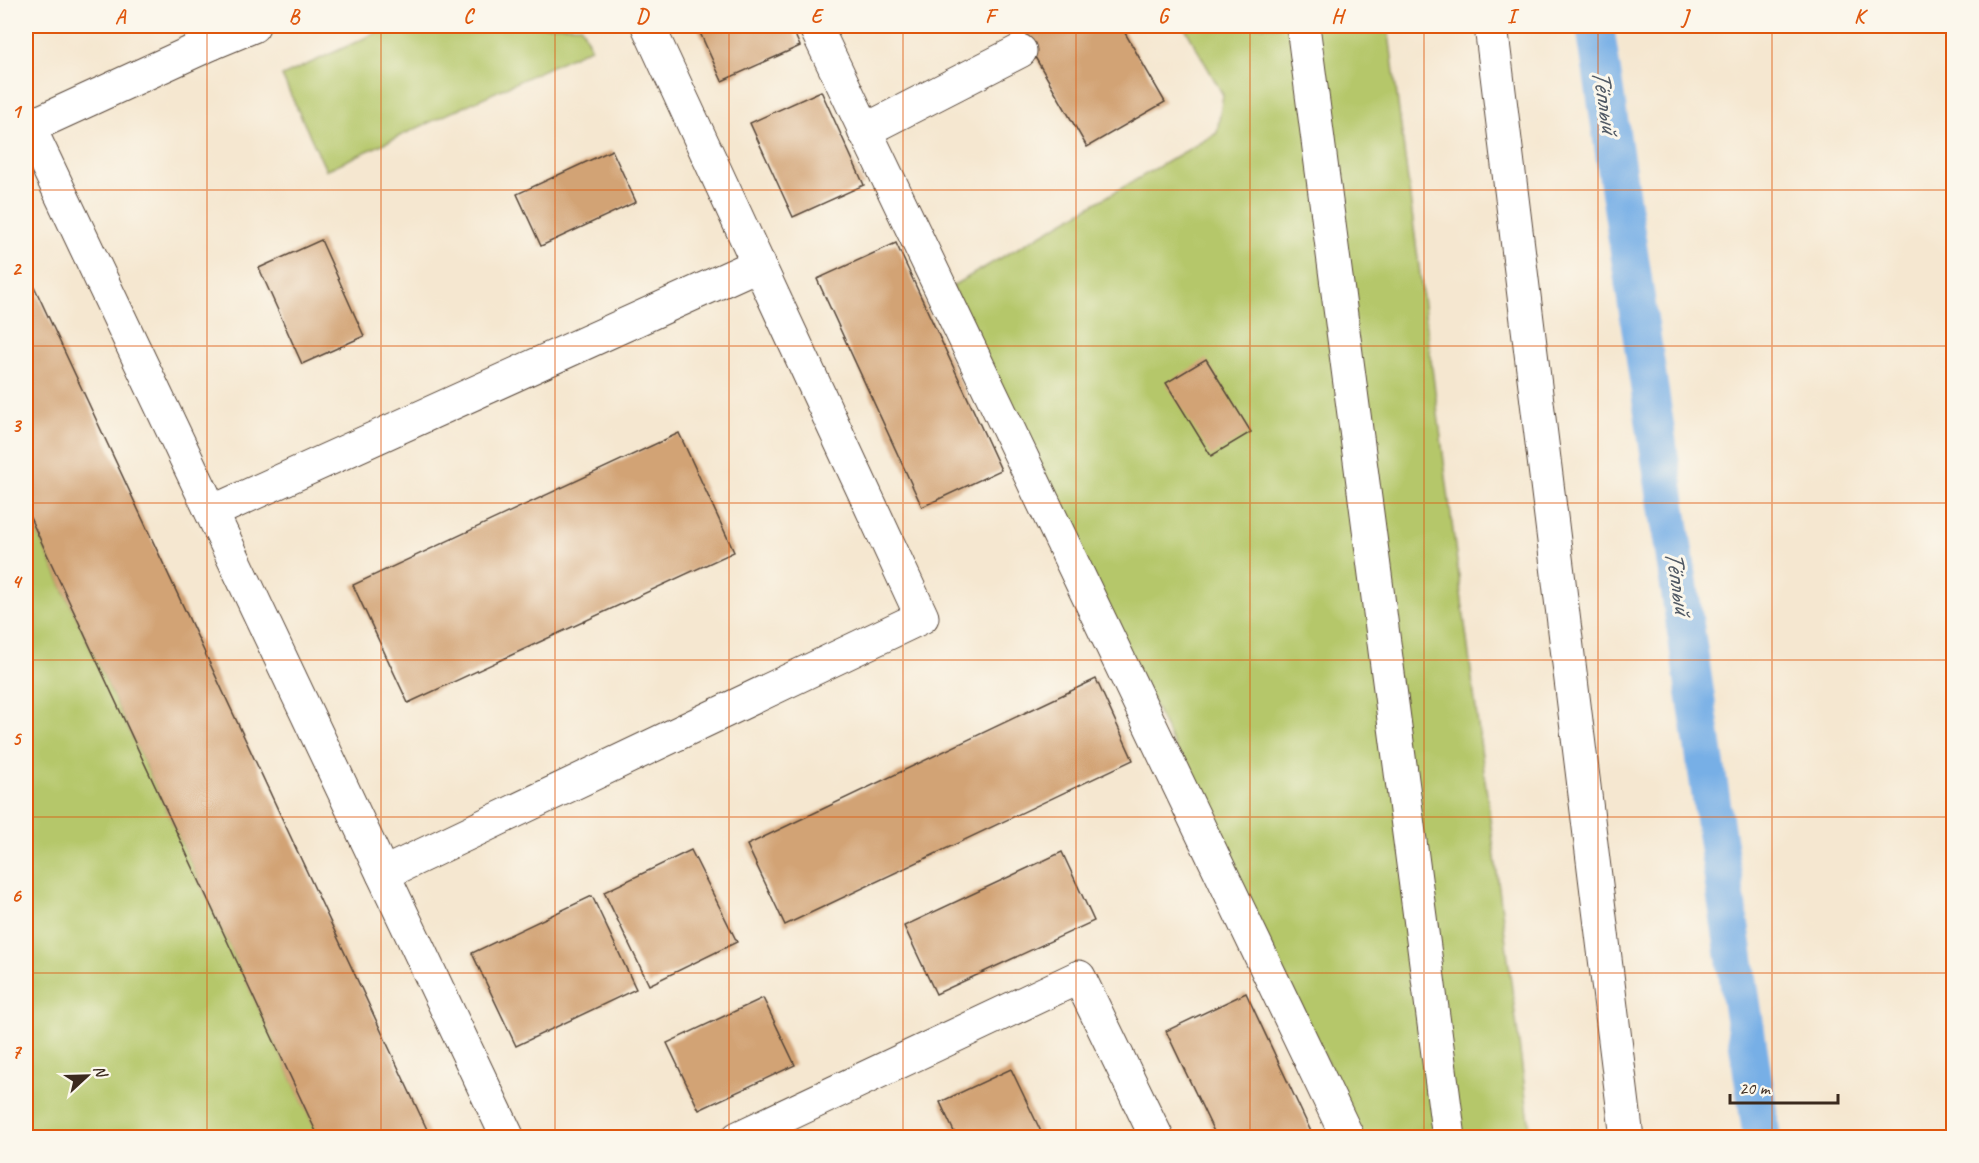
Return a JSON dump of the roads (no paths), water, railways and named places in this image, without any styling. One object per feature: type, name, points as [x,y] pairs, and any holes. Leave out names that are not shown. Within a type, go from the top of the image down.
[{"type":"street","points":[[253,26],[208,34],[29,127],[508,1137]]},
{"type":"street","points":[[383,874],[922,618],[648,26]]},
{"type":"street","points":[[815,26],[1348,1137]]},
{"type":"street","points":[[1304,26],[1449,1137]]},
{"type":"street","points":[[1491,26],[1627,1137]]},
{"type":"street","points":[[864,131],[1020,51]]},
{"type":"street","points":[[212,512],[759,264]]},
{"type":"street","points":[[738,1137],[1079,977],[1157,1137]]},
{"type":"waterway","name":"Тёплый","points":[[1595,26],[1762,1138]]}]
